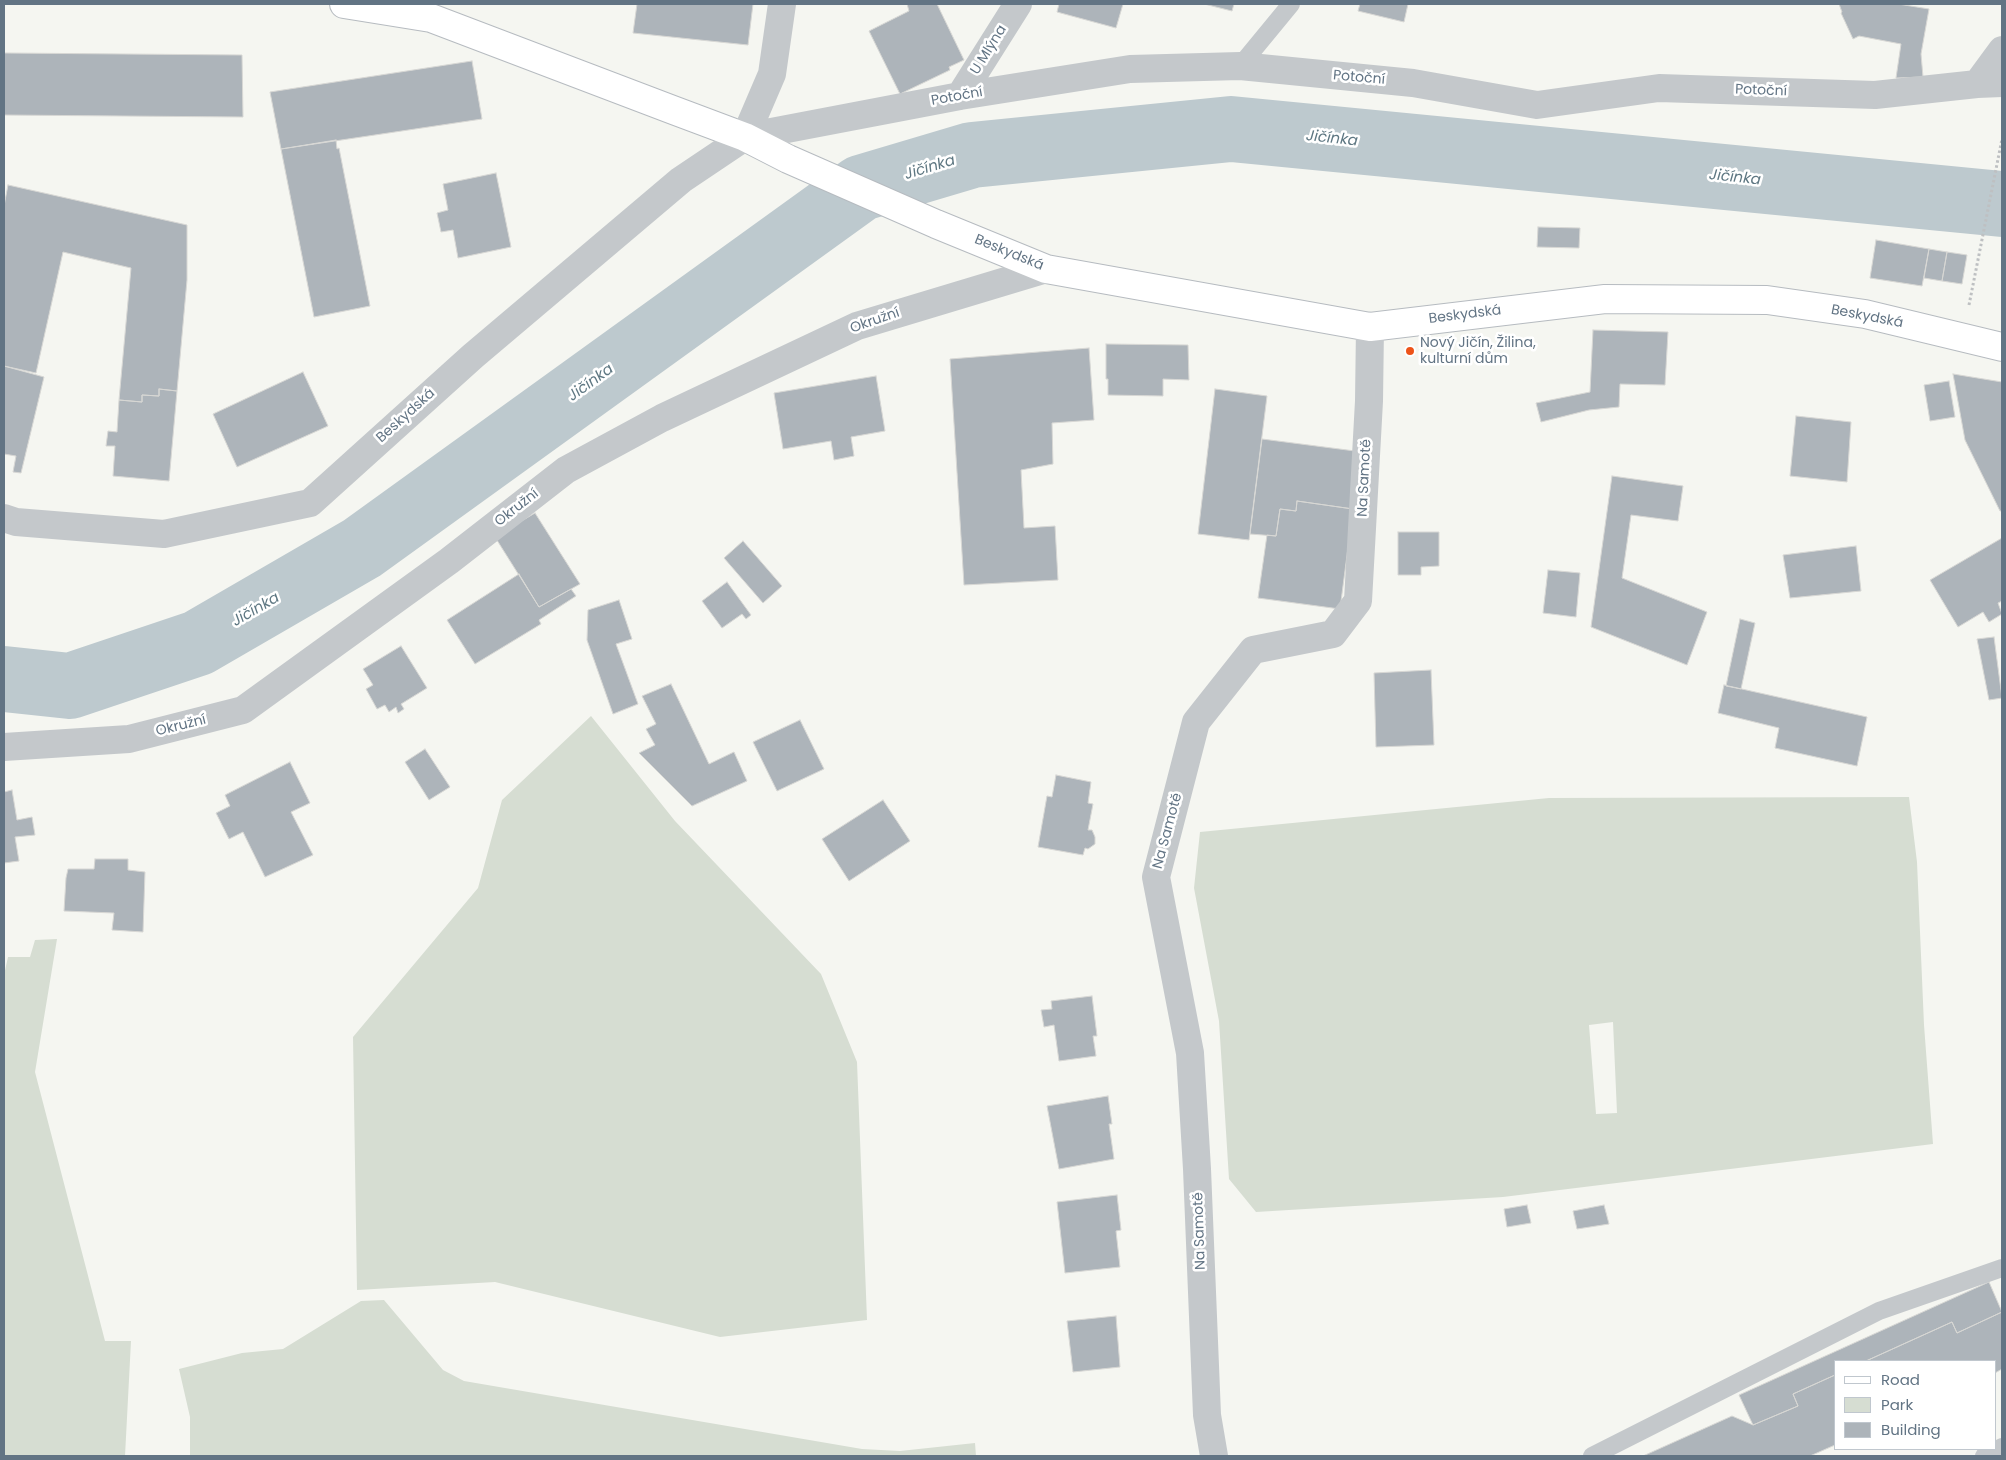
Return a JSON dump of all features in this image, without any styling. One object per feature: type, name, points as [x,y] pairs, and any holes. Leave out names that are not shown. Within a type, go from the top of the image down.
[{"type":"street","points":[[344,4],[431,18],[745,137],[772,74],[782,4]]},
{"type":"street","name":"U Mlýna","points":[[960,96],[1018,4]]},
{"type":"street","name":"Potoční","points":[[745,137],[960,96],[1130,69],[1240,66],[1414,83],[1537,105],[1658,88],[1875,94],[1989,83],[2002,50]]},
{"type":"street","name":"Beskydská","points":[[4,518],[16,522],[164,534],[310,502],[473,356],[673,187],[745,137],[788,159],[936,224],[1046,269],[1370,327],[1605,299],[1767,300],[1865,314],[2002,347]]},
{"type":"street","name":"Okružní","points":[[4,747],[129,739],[243,710],[449,561],[566,470],[662,418],[856,326],[1046,269]]},
{"type":"street","name":"Na Samotě","points":[[1214,1456],[1207,1415],[1197,1169],[1190,1053],[1156,876],[1196,722],[1253,650],[1333,634],[1358,601],[1369,401],[1370,327]]},
{"type":"lane","points":[[1240,66],[1292,4]]},
{"type":"lane","points":[[1592,1456],[1879,1311],[2002,1268]]},
{"type":"lane","points":[[1984,1456],[2002,1447]]},
{"type":"path","points":[[1962,338],[1984,237],[2002,139]]},
{"type":"green space","points":[[591,716],[675,821],[821,974],[857,1062],[867,1320],[720,1337],[495,1282],[357,1290],[353,1037],[478,888],[502,800]]},
{"type":"green space","points":[[1909,797],[1917,862],[1924,1025],[1933,1144],[1503,1197],[1256,1212],[1229,1179],[1219,1021],[1194,888],[1200,832],[1549,798]],"holes":[[[1613,1022],[1617,1113],[1596,1114],[1589,1025]]]},
{"type":"green space","points":[[57,939],[35,1072],[105,1341],[131,1341],[125,1456],[4,1456],[4,975],[8,957],[30,957],[35,940]]},
{"type":"green space","points":[[384,1300],[443,1370],[464,1381],[862,1449],[900,1451],[975,1443],[976,1456],[190,1456],[190,1417],[179,1369],[242,1353],[283,1349],[361,1301]]},
{"type":"building","points":[[637,4],[753,4],[748,45],[633,33]]},
{"type":"building","points":[[907,4],[937,4],[964,60],[949,67],[950,70],[900,94],[869,31],[909,11]]},
{"type":"building","points":[[1059,4],[1123,4],[1116,28],[1057,12]]},
{"type":"building","points":[[1204,4],[1234,4],[1232,11]]},
{"type":"building","points":[[1360,4],[1408,4],[1404,22],[1358,11]]},
{"type":"building","points":[[1839,4],[1898,4],[1929,9],[1921,54],[1923,77],[1896,78],[1901,44],[1859,36],[1853,39]]},
{"type":"building","points":[[4,53],[242,55],[243,117],[4,115]]},
{"type":"building","points":[[472,61],[482,119],[281,149],[270,92]]},
{"type":"building","points":[[336,140],[370,306],[314,317],[281,149]]},
{"type":"building","points":[[496,173],[511,247],[458,258],[453,230],[441,232],[437,213],[448,210],[443,184]]},
{"type":"building","points":[[8,185],[187,225],[187,280],[177,391],[159,389],[159,396],[142,395],[142,402],[119,400],[131,268],[63,252],[36,373],[4,366],[4,206]]},
{"type":"building","points":[[1538,227],[1580,228],[1579,248],[1537,247]]},
{"type":"building","points":[[1876,240],[1929,249],[1922,286],[1870,278]]},
{"type":"building","points":[[1929,249],[1947,252],[1942,281],[1924,278]]},
{"type":"building","points":[[1947,252],[1967,255],[1962,284],[1942,281]]},
{"type":"building","points":[[1593,330],[1668,332],[1665,385],[1620,384],[1619,407],[1589,410],[1541,422],[1536,403],[1590,392]]},
{"type":"building","points":[[1106,344],[1188,345],[1189,380],[1163,379],[1163,396],[1108,395]]},
{"type":"building","points":[[1089,348],[1094,420],[1052,423],[1053,464],[1021,470],[1024,528],[1055,526],[1058,580],[964,585],[950,359]]},
{"type":"building","points":[[4,366],[44,377],[21,473],[13,472],[16,456],[4,454]]},
{"type":"building","points":[[303,372],[328,426],[237,467],[213,414]]},
{"type":"building","points":[[1953,374],[2002,382],[2002,511],[2000,511],[1965,440]]},
{"type":"building","points":[[876,376],[885,431],[851,437],[854,456],[834,460],[831,441],[783,449],[774,393]]},
{"type":"building","points":[[1949,381],[1955,417],[1930,421],[1924,385]]},
{"type":"building","points":[[159,389],[177,391],[169,481],[113,476],[115,446],[106,446],[108,431],[117,432],[119,400],[142,402],[142,395],[159,396]]},
{"type":"building","points":[[1215,389],[1267,396],[1249,540],[1198,534]]},
{"type":"building","points":[[1796,416],[1851,422],[1847,482],[1790,476]]},
{"type":"building","points":[[1262,439],[1355,451],[1353,509],[1297,501],[1296,511],[1280,509],[1276,536],[1250,534]]},
{"type":"building","points":[[1612,476],[1683,486],[1678,521],[1631,515],[1622,578],[1707,612],[1687,665],[1591,627]]},
{"type":"building","points":[[1297,501],[1353,509],[1340,609],[1258,598],[1267,535],[1276,536],[1280,509],[1296,511]]},
{"type":"building","points":[[535,513],[580,584],[539,607],[495,537]]},
{"type":"building","points":[[1398,532],[1439,532],[1439,566],[1421,567],[1421,575],[1398,575]]},
{"type":"building","points":[[2002,538],[2002,601],[1998,603],[2002,614],[1989,622],[1983,612],[1958,627],[1930,580]]},
{"type":"building","points":[[743,541],[782,586],[763,603],[724,558]]},
{"type":"building","points":[[1856,546],[1861,591],[1790,598],[1783,555]]},
{"type":"building","points":[[1548,570],[1580,573],[1576,617],[1543,613]]},
{"type":"building","points":[[519,574],[539,607],[571,589],[576,596],[539,620],[541,624],[475,664],[447,620]]},
{"type":"building","points":[[727,582],[751,615],[746,619],[742,614],[722,628],[702,601]]},
{"type":"building","points":[[619,600],[632,639],[616,644],[638,704],[613,714],[587,640],[588,610]]},
{"type":"building","points":[[1740,619],[1755,623],[1741,689],[1726,686]]},
{"type":"building","points":[[1994,637],[2002,698],[1989,700],[1977,639]]},
{"type":"building","points":[[401,646],[427,688],[401,704],[404,709],[398,713],[396,707],[389,712],[385,705],[377,709],[366,689],[373,685],[363,669]]},
{"type":"building","points":[[1431,670],[1434,745],[1376,747],[1374,673]]},
{"type":"building","points":[[671,684],[709,764],[734,752],[747,781],[692,806],[639,753],[655,745],[646,729],[656,724],[642,696]]},
{"type":"building","points":[[1724,685],[1867,717],[1857,766],[1775,748],[1779,728],[1718,713]]},
{"type":"building","points":[[800,720],[824,769],[777,791],[753,742]]},
{"type":"building","points":[[425,749],[450,787],[429,800],[405,762]]},
{"type":"building","points":[[290,762],[310,803],[291,812],[313,855],[265,877],[243,832],[229,839],[216,813],[230,806],[225,795]]},
{"type":"building","points":[[1056,775],[1091,782],[1088,803],[1093,804],[1088,830],[1092,830],[1095,844],[1088,849],[1085,848],[1083,855],[1038,847],[1047,796],[1052,797]]},
{"type":"building","points":[[12,790],[17,820],[32,817],[35,835],[15,837],[19,861],[4,863],[4,792]]},
{"type":"building","points":[[883,800],[910,841],[849,881],[822,839]]},
{"type":"building","points":[[95,859],[128,859],[128,870],[145,872],[143,932],[112,930],[114,913],[64,911],[68,869],[94,869]]},
{"type":"building","points":[[1092,996],[1097,1036],[1093,1036],[1096,1056],[1059,1061],[1054,1025],[1044,1027],[1041,1010],[1052,1009],[1051,1001]]},
{"type":"building","points":[[1108,1096],[1112,1124],[1109,1124],[1114,1159],[1059,1169],[1047,1106]]},
{"type":"building","points":[[1117,1195],[1121,1230],[1116,1231],[1120,1267],[1065,1273],[1057,1202]]},
{"type":"building","points":[[1527,1205],[1531,1223],[1507,1227],[1504,1209]]},
{"type":"building","points":[[1604,1205],[1609,1224],[1577,1229],[1573,1211]]},
{"type":"building","points":[[1989,1282],[2002,1312],[1957,1333],[1952,1322],[1868,1360],[1834,1360],[1834,1375],[1793,1394],[1798,1406],[1753,1425],[1739,1395]]},
{"type":"building","points":[[2002,1312],[2002,1369],[1996,1372],[1996,1360],[1868,1360],[1952,1322],[1957,1333]]},
{"type":"building","points":[[1116,1316],[1120,1367],[1073,1372],[1067,1321]]},
{"type":"building","points":[[1834,1375],[1834,1445],[1810,1456],[1643,1456],[1732,1416],[1753,1425],[1798,1406],[1793,1394]]},
{"type":"waterway","name":"Jičínka","points":[[4,679],[70,686],[198,643],[362,548],[861,188],[972,155],[1231,129],[2002,204]]},
{"type":"place","name":"Nový Jičín, Žilina, kulturní dům","points":[[1410,351]]}]
